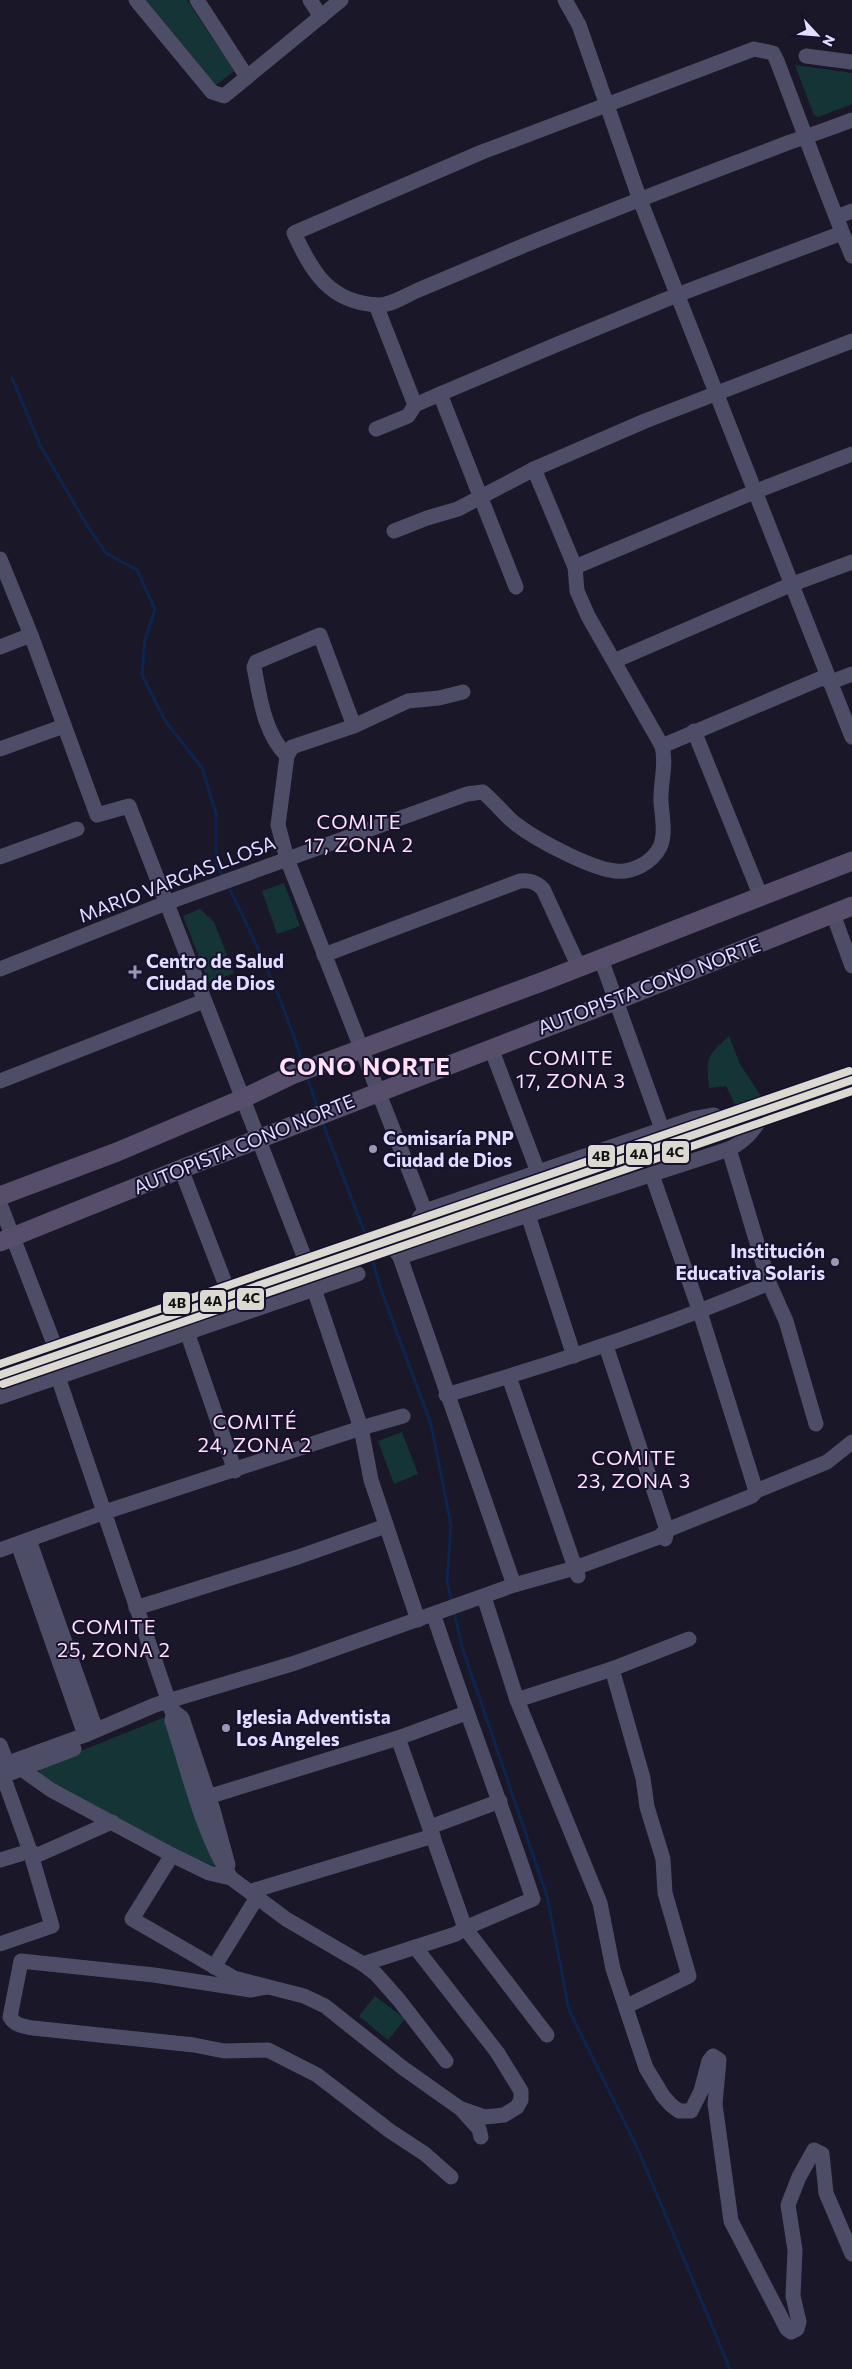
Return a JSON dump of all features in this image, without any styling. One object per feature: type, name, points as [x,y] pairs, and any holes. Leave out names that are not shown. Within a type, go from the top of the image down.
[{"type":"highway","points":[[0,1375],[230,1296],[311,1279],[345,1255],[393,1244],[728,1122],[852,1080]]},
{"type":"main road","points":[[0,1196],[117,1152],[242,1099],[294,1074],[601,959],[852,861]]},
{"type":"main road","name":"AUTOPISTA CONO NORTE","points":[[7,1240],[259,1138],[615,1001],[852,906]]},
{"type":"street","points":[[136,0],[212,92],[224,96],[341,0]]},
{"type":"street","points":[[197,0],[247,77]]},
{"type":"street","points":[[310,0],[321,17]]},
{"type":"street","points":[[566,0],[579,25],[640,200],[718,394],[790,585],[852,736]]},
{"type":"street","points":[[852,120],[806,136],[517,248],[384,305],[351,300],[324,282],[313,272],[294,233],[482,152],[754,49],[764,50],[773,54],[777,61],[806,136],[837,217],[842,233],[852,256]]},
{"type":"street","points":[[806,56],[852,62]]},
{"type":"street","points":[[837,217],[852,211]]},
{"type":"street","points":[[376,429],[408,416],[415,405],[440,394],[677,295],[842,233]]},
{"type":"street","points":[[376,305],[415,405]]},
{"type":"street","points":[[394,531],[458,509],[534,469],[646,421],[852,341]]},
{"type":"street","points":[[440,394],[516,587]]},
{"type":"street","points":[[575,567],[754,492],[852,454]]},
{"type":"street","points":[[534,469],[575,567],[577,591],[588,616],[662,746],[822,678],[831,682],[852,674]]},
{"type":"street","points":[[0,559],[31,635],[98,814],[129,806],[242,1099],[259,1138],[311,1279],[360,1428],[371,1480],[418,1620]]},
{"type":"street","points":[[614,661],[790,585],[852,562]]},
{"type":"street","points":[[0,647],[31,635]]},
{"type":"street","points":[[287,756],[277,746],[262,711],[254,667],[256,662],[320,635],[354,726]]},
{"type":"street","points":[[425,1212],[287,859],[278,825],[287,756],[292,747],[354,726],[408,701],[439,698],[463,692]]},
{"type":"street","points":[[0,749],[64,726]]},
{"type":"street","points":[[694,731],[761,897]]},
{"type":"street","name":"MARIO VARGAS LLOSA","points":[[0,969],[166,903],[467,794],[483,792],[510,819],[569,855],[615,871],[631,870],[652,858],[662,841],[660,791],[665,758],[662,746]]},
{"type":"street","points":[[0,857],[77,829]]},
{"type":"street","points":[[324,955],[520,881],[528,880],[543,889],[579,967]]},
{"type":"street","points":[[833,914],[852,966]]},
{"type":"street","points":[[601,959],[662,1129]]},
{"type":"street","points":[[0,1081],[204,1001]]},
{"type":"street","points":[[491,1048],[538,1172]]},
{"type":"street","points":[[393,1244],[528,1215],[729,1149],[742,1143],[750,1136],[766,1110]]},
{"type":"street","points":[[393,1244],[425,1212],[692,1118],[714,1114],[728,1122]]},
{"type":"street","points":[[729,1149],[769,1283],[786,1322],[816,1424]]},
{"type":"street","points":[[181,1169],[230,1296]]},
{"type":"street","points":[[652,1175],[700,1312],[756,1492]]},
{"type":"street","points":[[0,1204],[7,1240],[58,1354]]},
{"type":"street","points":[[528,1215],[574,1356]]},
{"type":"street","points":[[393,1244],[514,1585]]},
{"type":"street","points":[[0,1396],[187,1332],[311,1279],[358,1274]]},
{"type":"street","points":[[446,1395],[606,1346],[700,1312],[769,1283]]},
{"type":"street","points":[[187,1332],[235,1471]]},
{"type":"street","points":[[606,1346],[668,1530]]},
{"type":"street","points":[[58,1377],[169,1705],[182,1718],[217,1857],[230,1878],[256,1899],[294,1924],[363,1964],[376,1974],[399,2000],[446,2061]]},
{"type":"street","points":[[509,1377],[576,1572]]},
{"type":"street","points":[[0,1550],[105,1512],[235,1471],[360,1428],[403,1416]]},
{"type":"street","points":[[2,1771],[90,1732],[418,1620],[485,1602],[492,1602],[576,1572],[659,1537],[668,1530],[752,1496],[756,1492],[827,1462],[852,1442]]},
{"type":"street","points":[[136,1608],[298,1557],[386,1526]]},
{"type":"street","points":[[23,1542],[90,1732]]},
{"type":"street","points":[[2,1771],[22,1770],[169,1705],[298,1670],[436,1622],[485,1602],[514,1585],[576,1572]]},
{"type":"street","points":[[485,1602],[517,1700],[600,1902],[613,1969],[627,2006],[646,2068],[663,2096],[679,2111],[691,2111],[701,2091],[709,2061],[714,2056],[719,2060],[715,2104],[731,2221],[791,2332],[797,2329],[800,2322],[793,2296],[795,2250],[788,2205],[802,2170],[814,2150],[822,2154],[826,2193],[852,2254]]},
{"type":"street","points":[[363,1964],[456,1934],[465,1928],[533,1899],[500,1801],[466,1713],[436,1622]]},
{"type":"street","points":[[517,1700],[612,1669],[689,1639]]},
{"type":"street","points":[[612,1669],[644,1778],[647,1807],[663,1860],[665,1893],[689,1976],[627,2006]]},
{"type":"street","points":[[203,1799],[398,1738],[466,1713]]},
{"type":"street","points":[[398,1738],[465,1928],[547,2035]]},
{"type":"street","points":[[0,1745],[2,1771],[30,1852],[52,1926],[0,1944]]},
{"type":"street","points":[[22,1770],[51,1790],[172,1855],[209,1873],[230,1878]]},
{"type":"street","points":[[214,1967],[256,1899],[255,1890],[432,1831],[500,1801]]},
{"type":"street","points":[[0,1860],[30,1852],[37,1855],[40,1854],[112,1822]]},
{"type":"street","points":[[172,1855],[132,1919],[234,1978],[304,1996],[325,2006],[403,2068],[460,2109],[479,2129],[481,2137]]},
{"type":"street","points":[[415,1947],[497,2052],[521,2091],[521,2100],[516,2107],[504,2115],[485,2116],[460,2109]]},
{"type":"street","points":[[267,1987],[251,1990],[154,1975],[22,1961],[10,2017],[19,2026],[33,2028],[194,2045],[224,2051],[268,2050],[317,2076],[390,2131],[425,2154],[451,2177]]},
{"type":"green space","points":[[146,0],[187,0],[234,71],[216,85]]},
{"type":"green space","points":[[795,65],[852,73],[852,104],[818,117],[814,115]]},
{"type":"green space","points":[[284,883],[300,926],[277,934],[262,891]]},
{"type":"green space","points":[[200,909],[214,922],[234,973],[209,983],[183,916]]},
{"type":"green space","points":[[729,1036],[740,1064],[766,1104],[738,1111],[726,1086],[709,1088],[709,1058]]},
{"type":"green space","points":[[402,1432],[418,1474],[394,1484],[378,1441]]},
{"type":"green space","points":[[165,1717],[215,1865],[213,1866],[175,1849],[54,1785],[39,1772],[41,1767]]},
{"type":"green space","points":[[375,1996],[405,2019],[388,2040],[359,2016]]},
{"type":"waterway","points":[[12,378],[41,447],[88,527],[106,553],[137,570],[155,609],[145,640],[142,675],[164,719],[202,768],[216,813],[216,863],[222,875]]},
{"type":"waterway","points":[[230,890],[261,954],[296,1042],[303,1065]]},
{"type":"waterway","points":[[307,1076],[318,1110]]},
{"type":"waterway","points":[[322,1121],[367,1239]]},
{"type":"waterway","points":[[371,1254],[380,1287],[431,1424],[451,1525],[447,1581],[452,1603]]},
{"type":"waterway","points":[[454,1611],[462,1647],[547,1896],[569,2010],[637,2147],[730,2369]]},
{"type":"transit line","name":"4B","points":[[0,1364],[849,1071]]},
{"type":"transit line","name":"4A","points":[[0,1375],[852,1080]]},
{"type":"transit line","name":"4C","points":[[3,1384],[852,1091]]},
{"type":"place","name":"Centro de Salud Ciudad de Dios","points":[[135,972]]},
{"type":"place","name":"Comisaría PNP Ciudad de Dios","points":[[373,1149]]},
{"type":"place","name":"Institución Educativa Solaris","points":[[835,1262]]},
{"type":"place","name":"Iglesia Adventista Los Angeles","points":[[226,1728]]},
{"type":"district","name":"COMITE 17, ZONA 2","points":[[359,834]]},
{"type":"district","name":"CONO NORTE","points":[[365,1067]]},
{"type":"district","name":"COMITE 17, ZONA 3","points":[[571,1070]]},
{"type":"district","name":"COMITÉ 24, ZONA 2","points":[[255,1434]]},
{"type":"district","name":"COMITE 23, ZONA 3","points":[[634,1470]]},
{"type":"district","name":"COMITE 25, ZONA 2","points":[[114,1638]]}]
